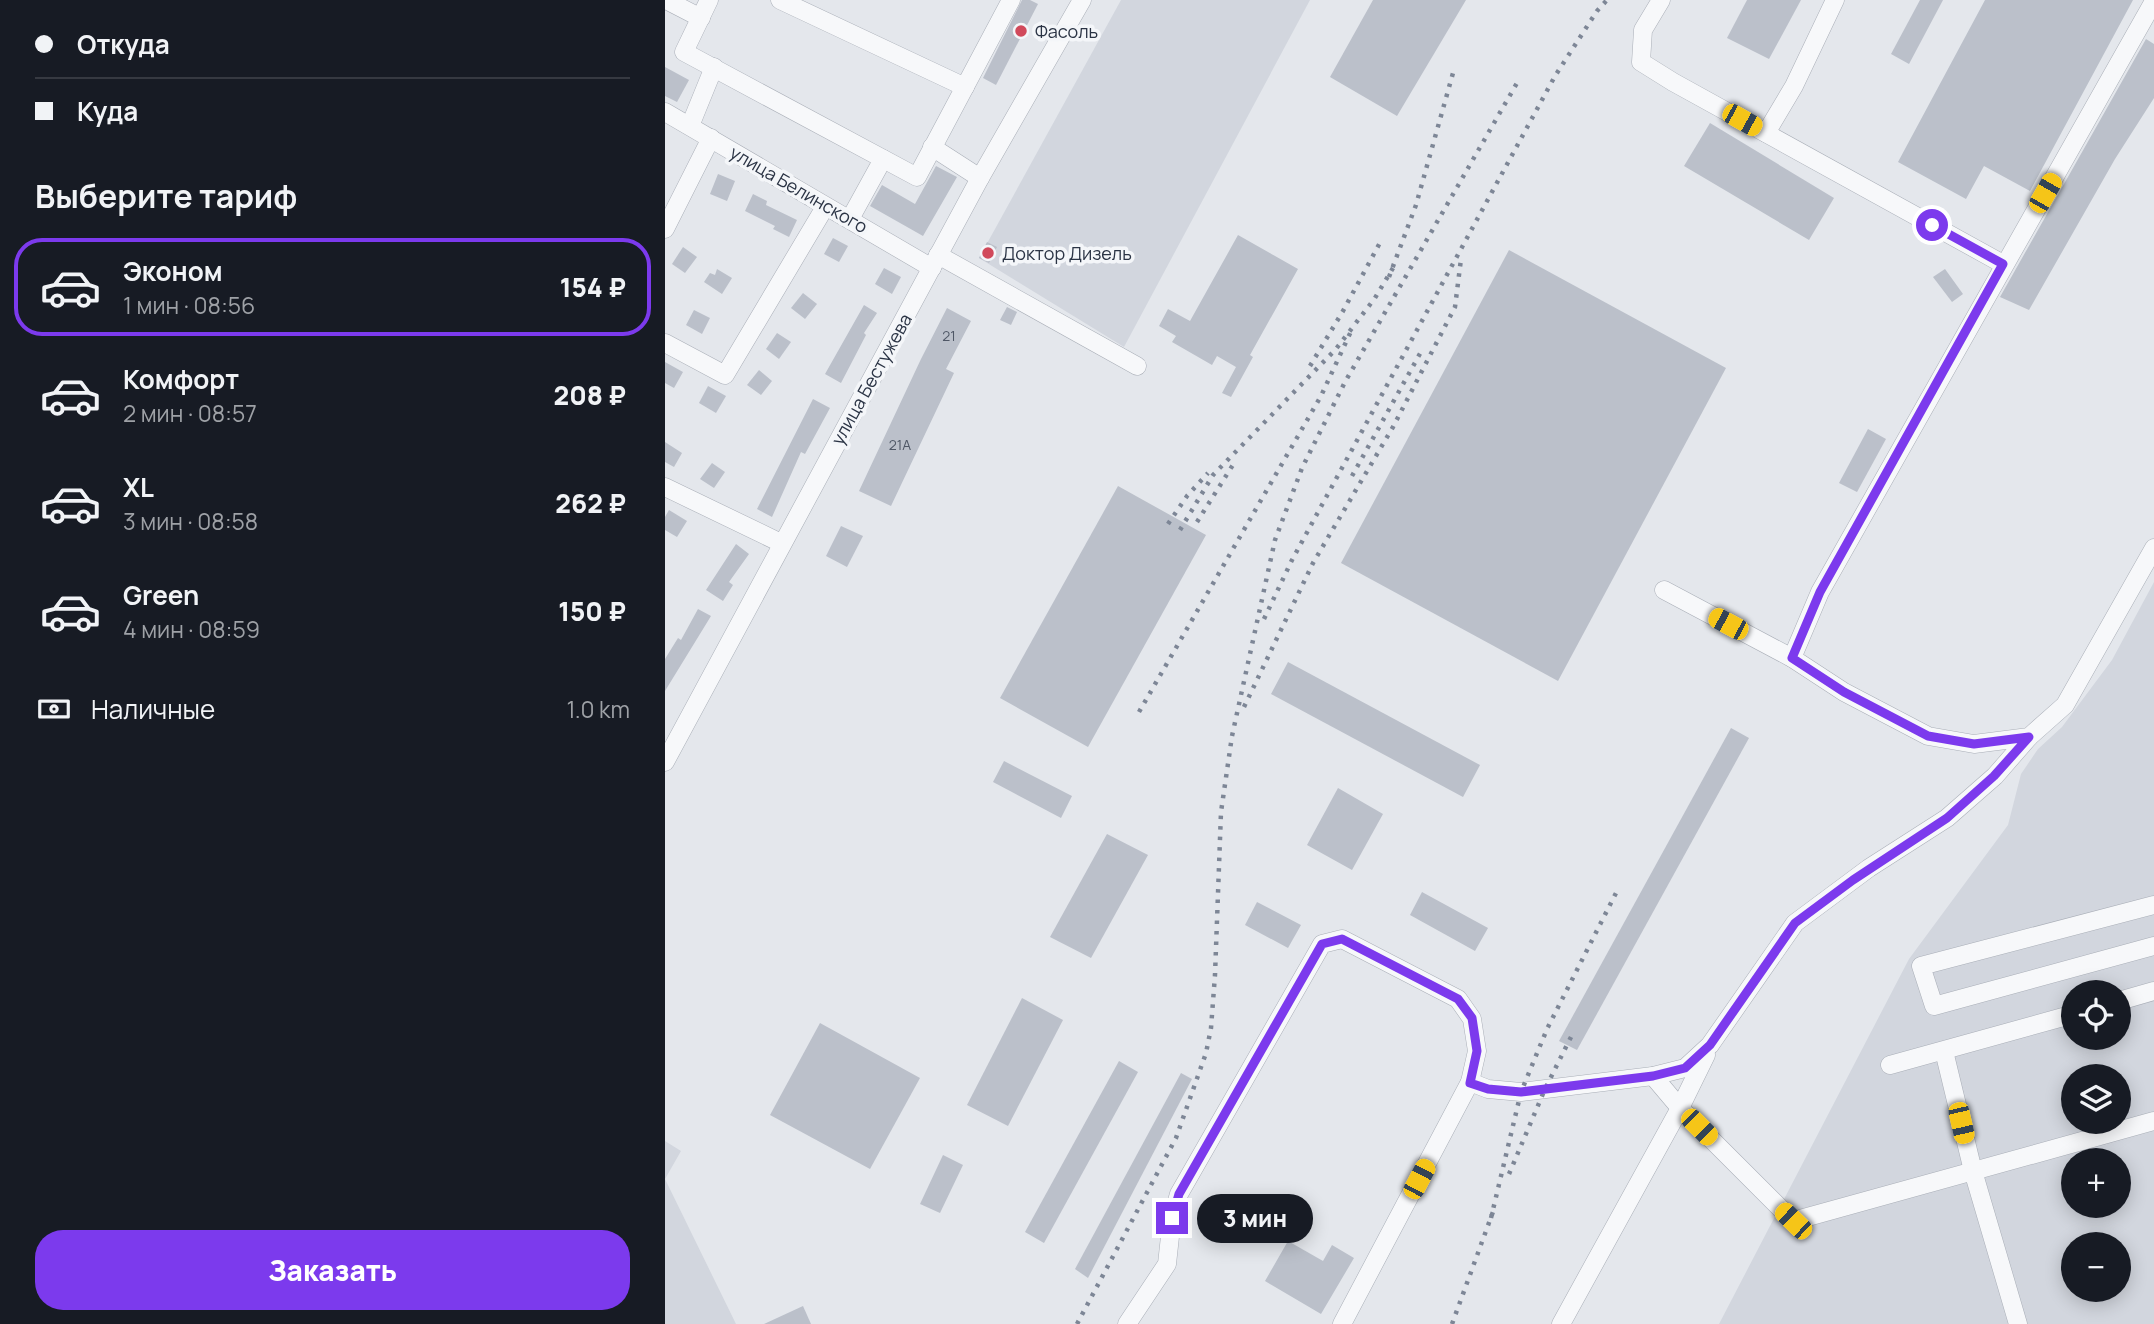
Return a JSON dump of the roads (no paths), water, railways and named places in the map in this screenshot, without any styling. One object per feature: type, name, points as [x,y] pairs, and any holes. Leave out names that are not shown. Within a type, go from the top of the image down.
[{"type":"street","points":[[666,0],[701,18]]},
{"type":"street","points":[[709,0],[684,52],[917,177],[1011,0]]},
{"type":"street","points":[[780,0],[965,87]]},
{"type":"street","points":[[1661,0],[1643,30],[1641,62],[2003,264]]},
{"type":"street","points":[[1766,133],[1794,86],[1835,0]]},
{"type":"street","name":"улица Бестужева","points":[[665,762],[980,178],[1080,1]]},
{"type":"street","points":[[1792,658],[1820,592],[2154,1]]},
{"type":"street","points":[[690,126],[714,67]]},
{"type":"street","name":"улица Белинского","points":[[665,112],[825,207],[1137,366]]},
{"type":"street","points":[[665,229],[711,138]]},
{"type":"street","points":[[932,147],[980,178]]},
{"type":"street","points":[[850,219],[883,159]]},
{"type":"street","points":[[665,343],[725,375],[825,207]]},
{"type":"street","points":[[665,487],[781,543]]},
{"type":"street","points":[[1561,1324],[1680,1108],[1710,1045],[1795,923],[1869,868],[1947,818],[1994,776],[2029,737],[2066,705],[2154,548]]},
{"type":"street","points":[[1664,590],[1792,658],[1844,692],[1928,736],[1974,744],[2029,737]]},
{"type":"street","points":[[2154,905],[1921,966],[1934,1006],[2154,946]]},
{"type":"street","points":[[1127,1324],[1167,1264],[1172,1218],[1179,1194],[1322,944],[1342,939],[1458,999],[1472,1018],[1477,1051],[1470,1083],[1342,1324]]},
{"type":"street","points":[[2131,998],[2154,991]]},
{"type":"street","points":[[1890,1065],[2061,1018]]},
{"type":"street","points":[[1470,1083],[1488,1089],[1521,1092],[1653,1076],[1685,1068],[1710,1045]]},
{"type":"street","points":[[1944,1051],[1973,1171],[2018,1324]]},
{"type":"street","points":[[1653,1076],[1680,1108],[1793,1221],[2154,1121]]},
{"type":"railway","points":[[1264,619],[1292,560],[1555,76],[1607,0]]},
{"type":"railway","points":[[1389,277],[1416,205],[1453,73]]},
{"type":"railway","points":[[1077,1324],[1176,1138],[1206,1053],[1211,1028],[1215,975],[1221,812],[1232,736],[1275,540],[1302,468],[1345,382],[1517,83]]},
{"type":"railway","points":[[1310,366],[1382,239]]},
{"type":"railway","points":[[1244,707],[1313,563],[1393,427],[1455,307],[1461,259]]},
{"type":"railway","points":[[1180,530],[1213,475],[1336,349],[1375,298],[1393,268]]},
{"type":"railway","points":[[1139,712],[1321,396],[1353,327]]},
{"type":"railway","points":[[1352,476],[1422,350]]},
{"type":"railway","points":[[1197,522],[1236,460]]},
{"type":"railway","points":[[1168,524],[1187,496],[1208,473]]},
{"type":"railway","points":[[1491,1218],[1521,1092],[1547,1029],[1616,893]]},
{"type":"railway","points":[[1509,1174],[1545,1089],[1573,1033]]},
{"type":"railway","points":[[1452,1324],[1494,1209]]},
{"type":"place","name":"Фасоль","points":[[1021,31]]},
{"type":"place","name":"Доктор Дизель","points":[[988,253]]}]
